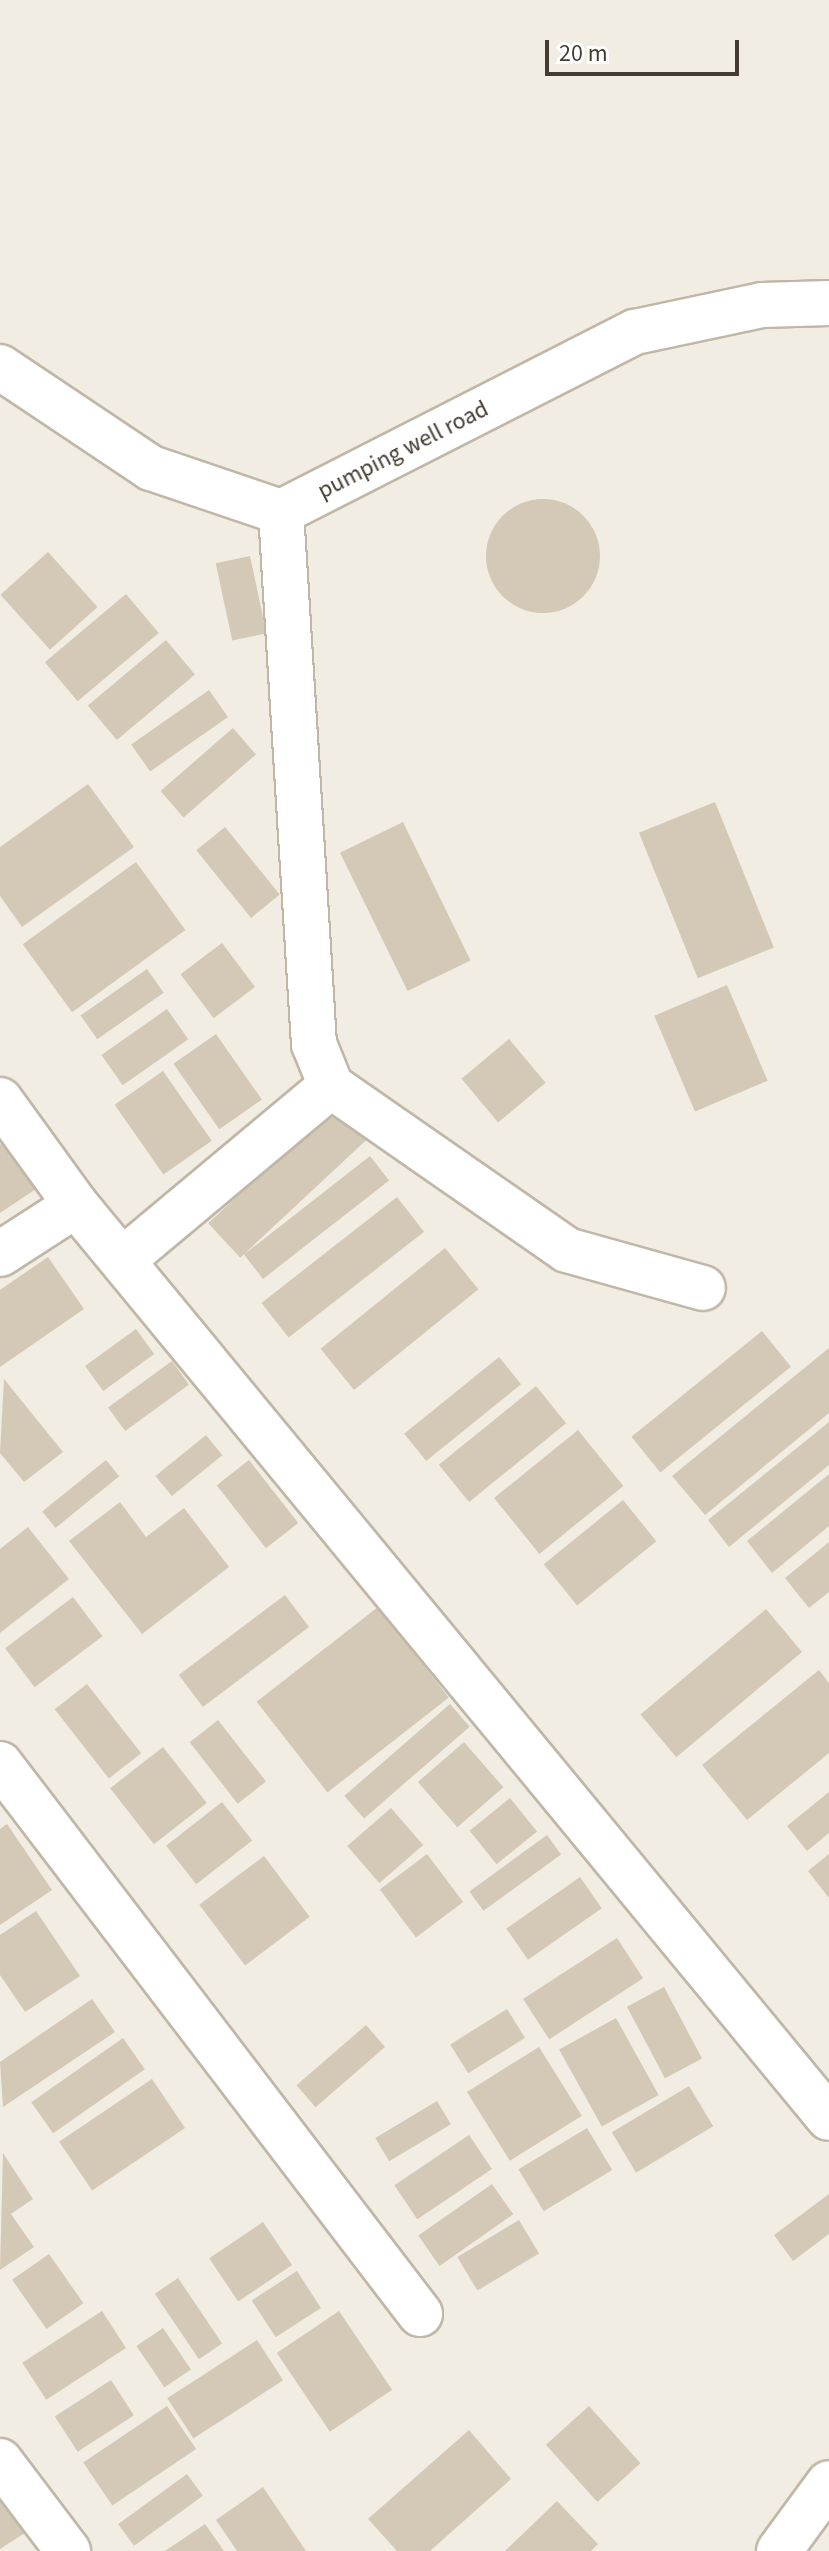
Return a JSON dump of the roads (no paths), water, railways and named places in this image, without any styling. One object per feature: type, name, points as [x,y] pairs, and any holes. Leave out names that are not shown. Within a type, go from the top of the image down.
[{"type":"street","name":"pumping well road","points":[[281,512],[635,332],[762,305],[829,303]]},
{"type":"street","points":[[0,367],[151,468],[281,512],[314,1044],[331,1086],[567,1250],[703,1288]]},
{"type":"street","points":[[125,1258],[331,1086]]},
{"type":"street","points":[[0,1100],[76,1205],[125,1258],[829,2118]]},
{"type":"street","points":[[0,1254],[76,1205]]},
{"type":"street","points":[[0,1764],[420,2314]]},
{"type":"street","points":[[0,2461],[68,2551]]},
{"type":"street","points":[[779,2551],[829,2483]]}]
